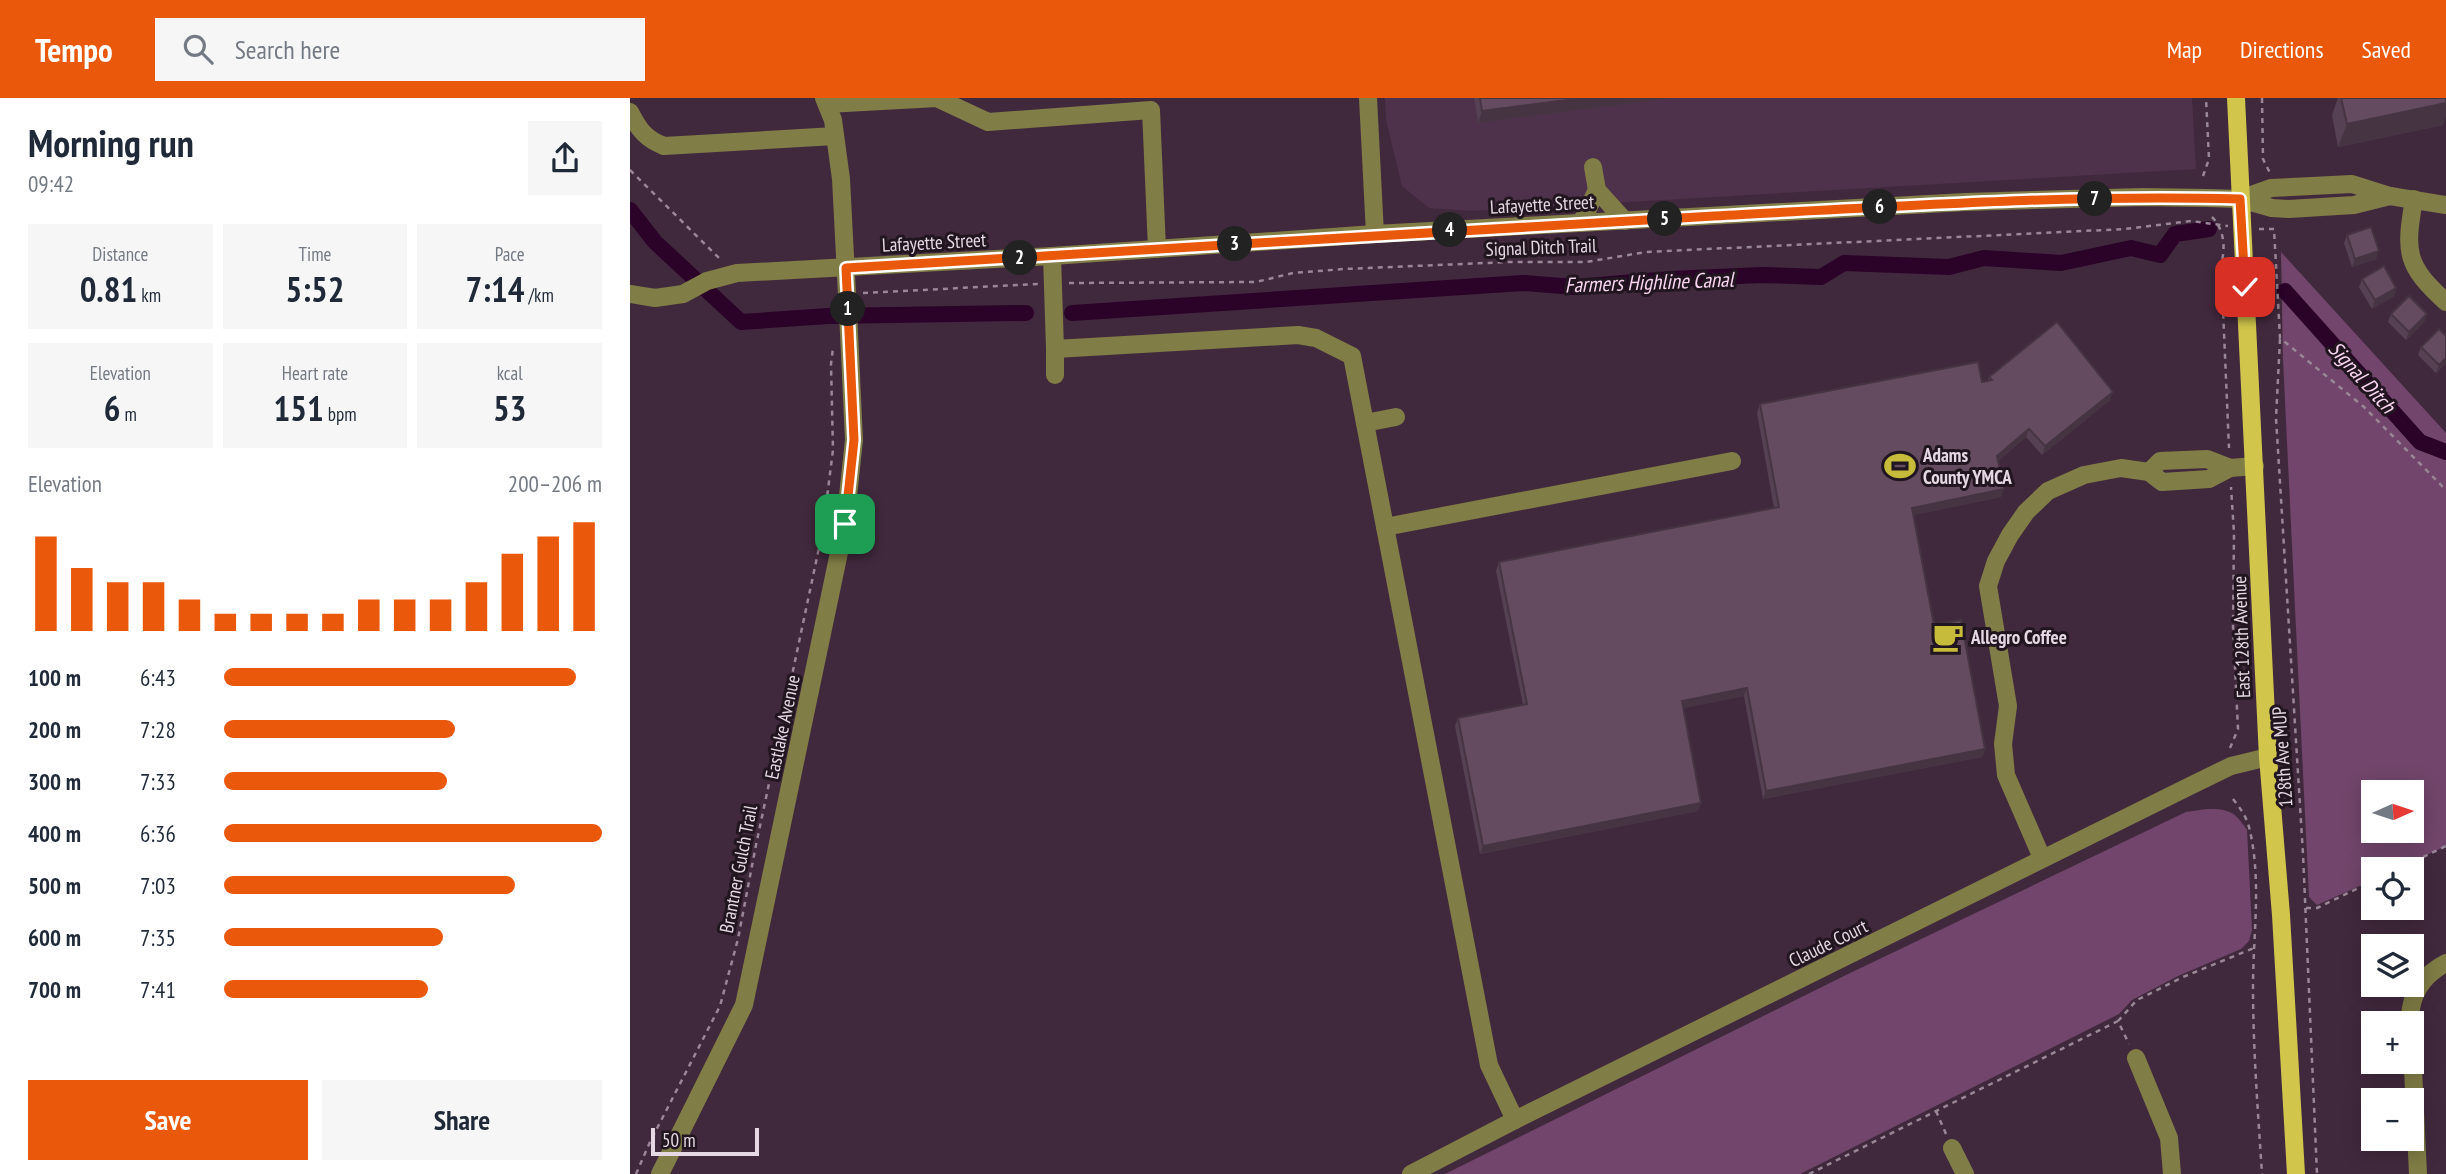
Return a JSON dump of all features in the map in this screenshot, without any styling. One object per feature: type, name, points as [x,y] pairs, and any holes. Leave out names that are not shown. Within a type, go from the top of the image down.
[{"type":"main road","name":"East 128th Avenue","points":[[2236,98],[2267,757],[2281,915],[2296,1174]]},
{"type":"street","points":[[826,101],[937,98],[988,122],[1151,110],[1157,249]]},
{"type":"street","points":[[973,98],[974,117]]},
{"type":"street","points":[[1368,98],[1375,234]]},
{"type":"street","name":"Eastlake Avenue","points":[[660,1174],[744,1005],[845,524],[854,440],[841,179],[835,136],[826,101]]},
{"type":"street","points":[[630,112],[639,131],[664,146],[835,136]]},
{"type":"street","points":[[1593,167],[1597,190],[1625,221]]},
{"type":"street","points":[[1581,223],[1597,190]]},
{"type":"street","name":"Lafayette Street","points":[[630,294],[655,298],[683,294],[708,281],[737,274],[1375,234],[1965,202],[2143,197],[2240,199],[2272,208],[2289,209],[2354,205],[2390,196],[2446,205]]},
{"type":"street","points":[[2414,199],[2410,251],[2412,264],[2428,286],[2446,302]]},
{"type":"street","points":[[1052,256],[1055,375]]},
{"type":"street","points":[[1055,349],[1298,335],[1316,338],[1352,356],[1489,1065],[1515,1120]]},
{"type":"street","points":[[1365,423],[1396,417]]},
{"type":"street","points":[[1385,527],[1732,461]]},
{"type":"street","points":[[2042,858],[2006,775],[2003,744],[2008,706],[1988,586],[1996,561],[2010,535],[2026,512],[2048,491],[2084,475],[2121,468],[2149,472],[2162,482],[2209,479],[2230,468],[2255,466]]},
{"type":"street","name":"Claude Court","points":[[1410,1174],[2231,766],[2267,757]]},
{"type":"street","points":[[2412,1011],[2419,984],[2427,975],[2446,963]]},
{"type":"street","points":[[2136,1058],[2169,1138],[2172,1174]]},
{"type":"street","points":[[2413,1074],[2418,1174]]},
{"type":"street","points":[[1952,1147],[1965,1174]]},
{"type":"path","points":[[2203,176],[2209,159],[2206,98]]},
{"type":"path","points":[[2262,98],[2263,159],[2271,175]]},
{"type":"path","points":[[630,170],[726,265]]},
{"type":"path","points":[[2212,217],[2220,225],[2224,253],[2221,264],[2229,448]]},
{"type":"path","name":"Signal Ditch Trail","points":[[863,293],[1053,284],[1256,282],[1293,273],[1509,262],[1586,262],[1646,252],[2125,229],[2191,221],[2220,225]]},
{"type":"path","points":[[2274,229],[2280,338],[2364,407],[2446,490]]},
{"type":"path","name":"128th Ave MUP","points":[[2280,338],[2276,418],[2317,1174]]},
{"type":"path","name":"Brantner Gulch Trail","points":[[636,1174],[720,1006],[738,939],[823,529],[833,450],[833,345]]},
{"type":"path","points":[[2230,748],[2238,729],[2231,487]]},
{"type":"path","points":[[2233,799],[2244,813],[2249,827],[2256,889],[2255,1041],[2262,1174]]},
{"type":"path","points":[[2423,857],[2446,846]]},
{"type":"path","points":[[2304,908],[2317,908],[2361,887]]},
{"type":"path","points":[[1809,1174],[2118,1021],[2137,1000],[2254,947]]},
{"type":"path","points":[[2118,1021],[2136,1058]]},
{"type":"path","points":[[1936,1111],[1952,1147]]},
{"type":"shaded area","points":[[1385,98],[2192,98],[2196,169],[1472,211],[1429,208],[1402,186],[1386,120]]},
{"type":"shaded area","points":[[2281,252],[2446,433],[2446,846],[2422,857],[2361,857],[2361,885],[2317,905],[2309,897],[2283,359]]},
{"type":"shaded area","points":[[2207,809],[2230,812],[2247,830],[2252,930],[2249,941],[2241,949],[2178,976],[2132,1000],[2119,1014],[1800,1174],[1445,1174],[1844,976],[2186,812]]},
{"type":"building","points":[[1480,98],[1583,98],[1482,111]]},
{"type":"building","points":[[2341,98],[2446,98],[2446,103],[2347,124]]},
{"type":"building","points":[[2371,227],[2379,251],[2355,259],[2347,235]]},
{"type":"building","points":[[2384,266],[2396,288],[2375,300],[2362,279]]},
{"type":"building","points":[[2409,296],[2427,314],[2409,332],[2391,314]]},
{"type":"building","points":[[2057,322],[2113,392],[2045,446],[2029,429],[1997,456],[2004,489],[1912,508],[1934,625],[1961,620],[1985,749],[1766,791],[1747,688],[1682,701],[1701,803],[1483,846],[1458,718],[1527,704],[1499,562],[1779,507],[1760,404],[1978,362],[1982,382],[1992,380],[1989,377]]},
{"type":"building","points":[[2439,329],[2446,336],[2446,358],[2439,365],[2421,347]]},
{"type":"waterway","name":"Farmers Highline Canal","points":[[630,210],[655,242],[741,322],[828,316],[1026,313]]},
{"type":"waterway","name":"Farmers Highline Canal","points":[[1072,313],[1523,283],[1575,287],[1762,275],[1821,277],[1844,263],[1949,267],[1984,258],[2061,263],[2131,248],[2160,255],[2175,234],[2209,229]]},
{"type":"waterway","name":"Signal Ditch","points":[[2285,291],[2420,442],[2446,452]]},
{"type":"place","name":"Adams County YMCA","points":[[1900,466]]},
{"type":"place","name":"Allegro Coffee","points":[[1948,637]]},
{"type":"route","points":[[845,524],[854,440],[846,268],[1375,234],[1965,202],[2143,197],[2240,199],[2245,287]]}]
